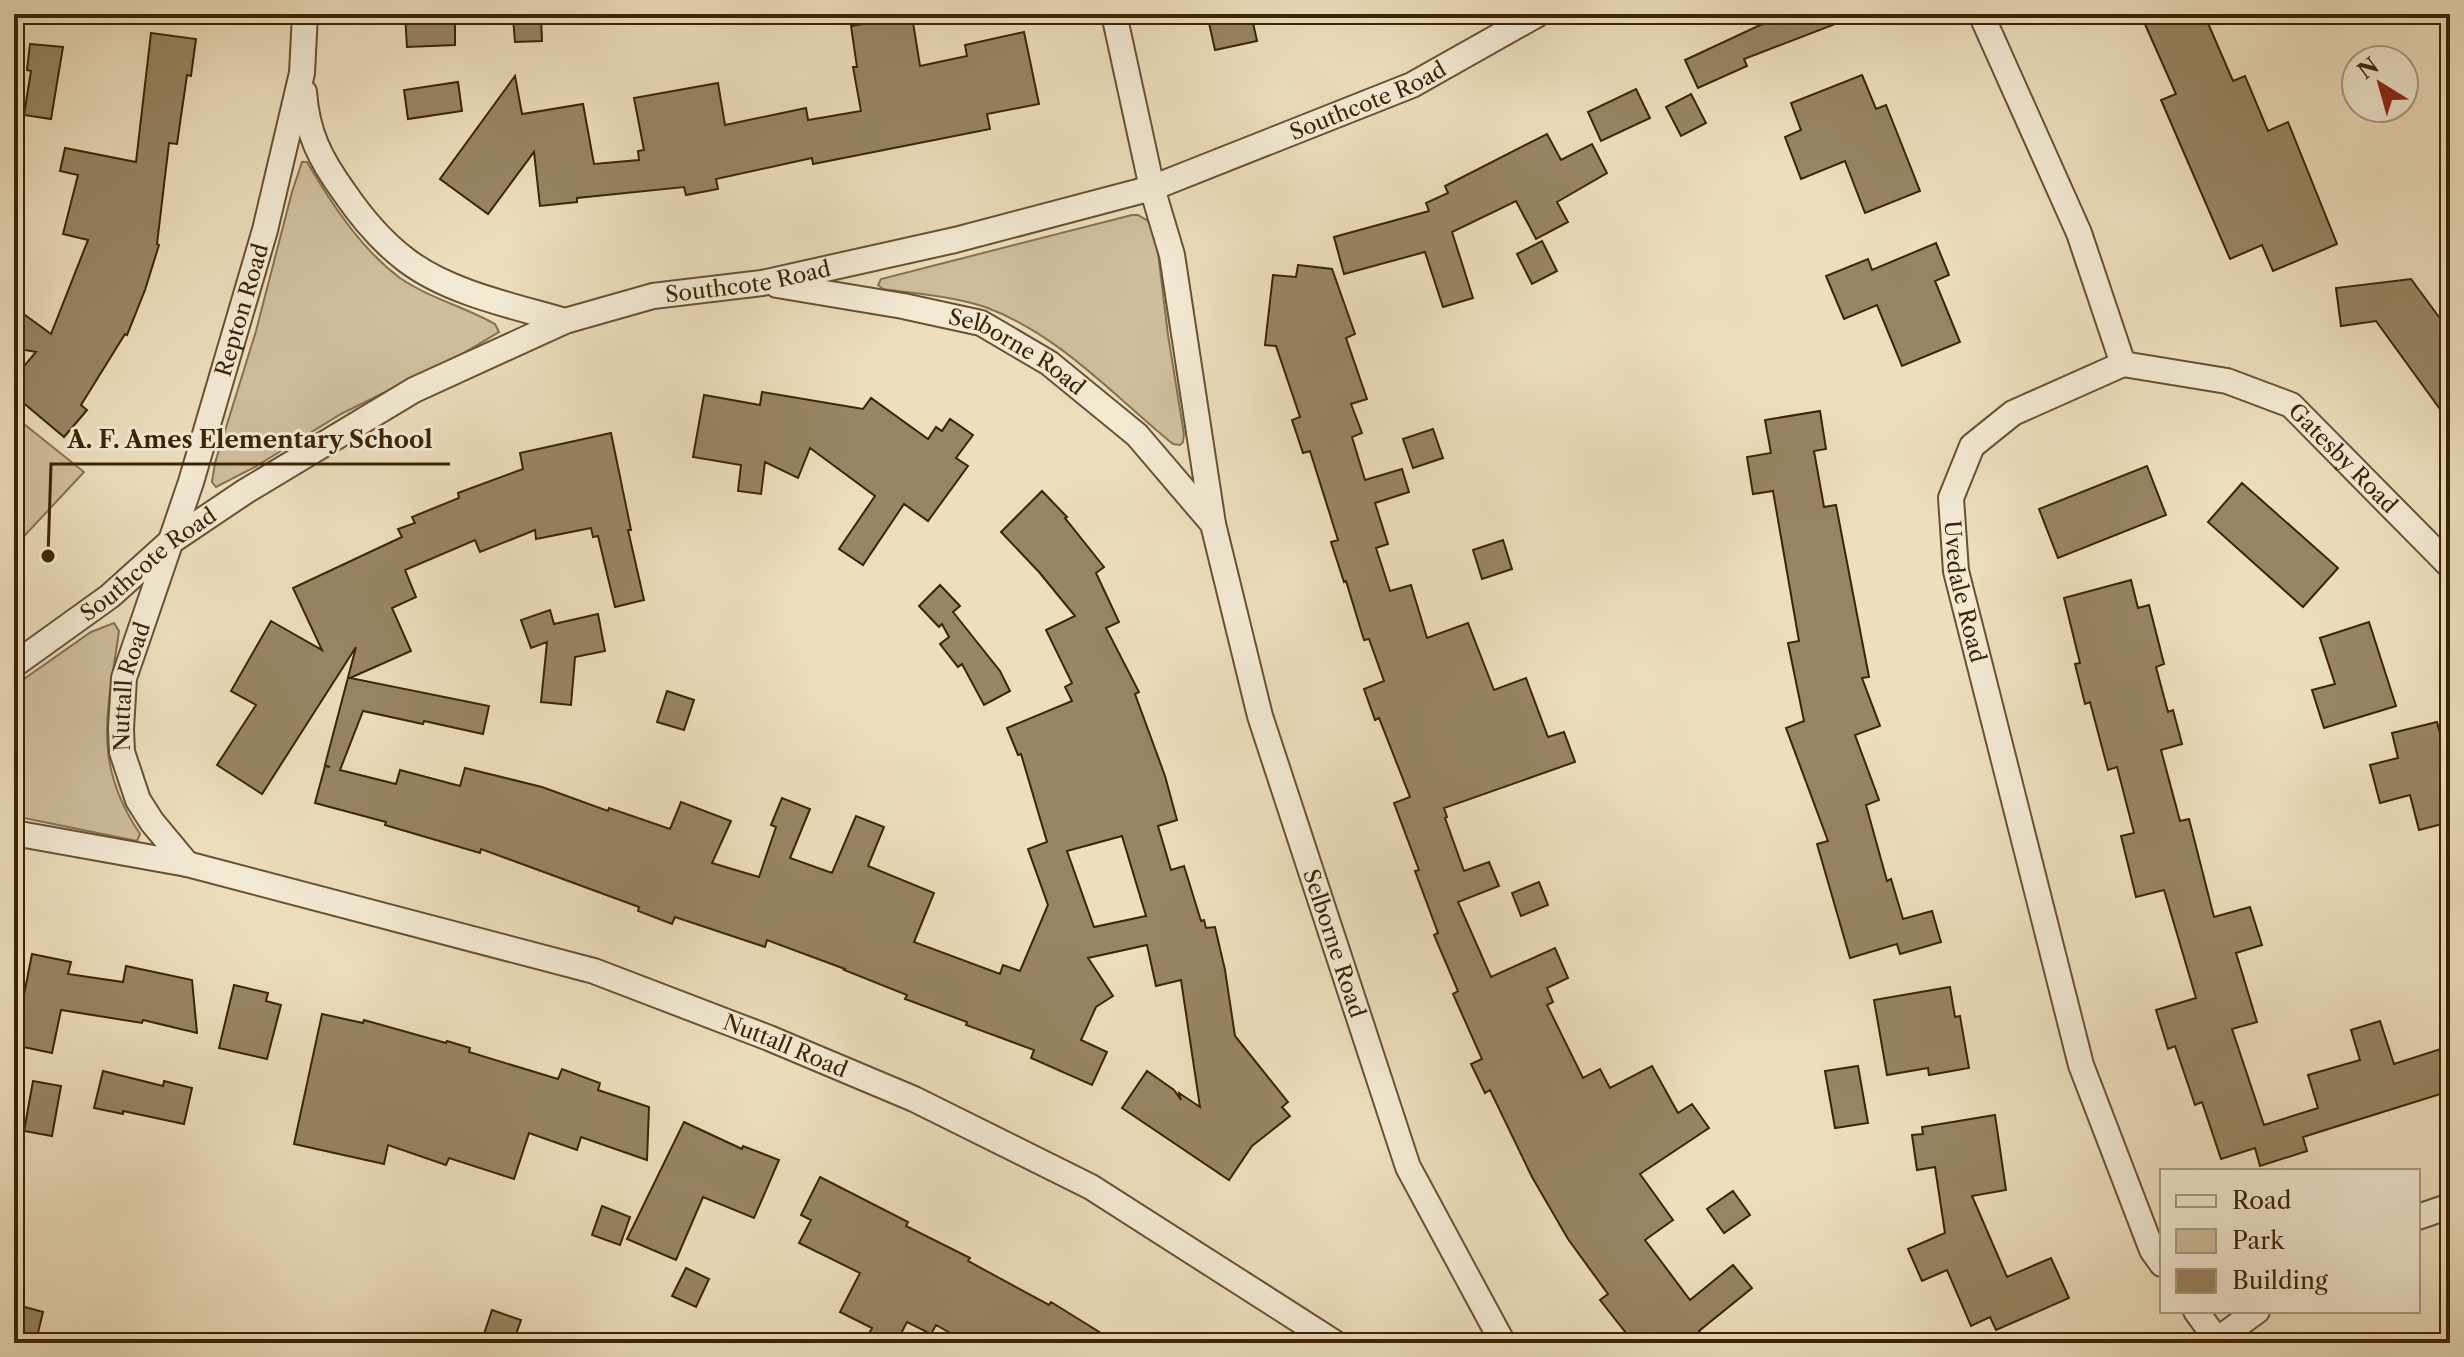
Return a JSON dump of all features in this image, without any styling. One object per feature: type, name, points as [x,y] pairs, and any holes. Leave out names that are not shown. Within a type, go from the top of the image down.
[{"type":"street","name":"Repton Road","points":[[305,14],[302,73],[306,120],[329,172],[352,205],[382,240],[408,261],[474,294],[565,321]]},
{"type":"street","name":"Selborne Road","points":[[1114,14],[1152,188],[1172,255],[1213,524],[1260,716],[1408,1167],[1503,1343]]},
{"type":"street","name":"Southcote Road","points":[[14,665],[110,596],[170,542],[246,491],[414,390],[565,321],[653,296],[762,283],[955,240],[1152,188],[1412,85],[1538,14]]},
{"type":"street","points":[[1981,14],[2079,233],[2123,364]]},
{"type":"street","name":"Repton Road","points":[[170,542],[212,415],[265,230],[302,73]]},
{"type":"street","name":"Selborne Road","points":[[762,283],[903,306],[981,323],[1049,363],[1137,435],[1213,524]]},
{"type":"street","name":"Gatesby Road","points":[[2123,364],[2227,381],[2291,405],[2450,566]]},
{"type":"street","name":"Uvedale Road","points":[[2123,364],[2013,413],[1972,446],[1951,498],[1956,571],[2081,1065],[2152,1250],[2160,1261]]},
{"type":"street","name":"Nuttall Road","points":[[170,542],[124,678],[121,741],[138,800],[187,864]]},
{"type":"street","name":"Nuttall Road","points":[[14,833],[187,864],[594,971],[769,1038],[914,1099],[1091,1187],[1335,1343]]},
{"type":"street","points":[[2420,1216],[2450,1206]]},
{"type":"street","points":[[2197,1313],[2217,1342],[2254,1313]]},
{"type":"green space","points":[[302,162],[307,162],[348,224],[386,266],[423,291],[495,324],[499,332],[462,354],[341,414],[216,487],[212,482],[215,463],[256,331]]},
{"type":"green space","points":[[1132,215],[1148,221],[1156,236],[1184,434],[1180,445],[1173,444],[1061,350],[1012,319],[973,303],[883,289],[878,285],[881,279]]},
{"type":"green space","points":[[14,416],[84,472],[14,547]]},
{"type":"green space","points":[[114,623],[119,631],[108,711],[109,759],[114,783],[140,834],[137,841],[14,816],[14,686],[91,632]]},
{"type":"building","points":[[405,14],[455,14],[455,45],[407,47]]},
{"type":"building","points":[[1207,14],[1251,14],[1257,41],[1215,50]]},
{"type":"building","points":[[1768,14],[1856,16],[1744,59],[1747,66],[1698,88],[1685,60],[1771,20]]},
{"type":"building","points":[[2162,14],[2204,14],[2233,81],[2245,76],[2268,131],[2288,122],[2337,244],[2273,271],[2262,245],[2230,259],[2161,100],[2176,94],[2144,22]]},
{"type":"building","points":[[912,16],[920,66],[967,56],[965,45],[1024,32],[1039,104],[987,114],[990,129],[813,164],[812,158],[716,179],[718,189],[686,195],[684,187],[577,198],[577,202],[540,206],[534,152],[488,214],[440,179],[515,76],[522,114],[583,104],[594,164],[639,160],[638,151],[644,150],[634,98],[718,83],[725,125],[806,108],[808,120],[861,111],[853,67],[857,67],[851,26]]},
{"type":"building","points":[[541,17],[542,41],[515,42],[513,18]]},
{"type":"building","points":[[151,33],[196,39],[191,76],[187,75],[177,144],[169,143],[159,245],[127,335],[81,405],[87,410],[64,437],[14,395],[14,378],[36,352],[14,348],[14,307],[51,334],[88,240],[63,234],[78,175],[60,171],[65,148],[136,162]]},
{"type":"building","points":[[30,44],[63,47],[51,119],[24,115],[31,71],[27,70]]},
{"type":"building","points":[[1862,75],[1876,109],[1886,105],[1920,191],[1865,213],[1845,161],[1801,179],[1785,137],[1801,130],[1791,103]]},
{"type":"building","points":[[458,82],[462,111],[408,119],[404,90]]},
{"type":"building","points":[[1636,89],[1650,118],[1601,141],[1588,112]]},
{"type":"building","points":[[1691,94],[1706,123],[1681,136],[1666,107]]},
{"type":"building","points":[[1547,134],[1561,160],[1592,144],[1607,173],[1557,202],[1568,222],[1536,239],[1516,201],[1452,232],[1473,298],[1443,307],[1425,252],[1344,274],[1334,237],[1429,211],[1426,203],[1448,193],[1445,186]]},
{"type":"building","points":[[1542,241],[1557,271],[1532,284],[1517,254]]},
{"type":"building","points":[[1936,243],[1949,275],[1935,281],[1960,342],[1902,366],[1877,305],[1844,319],[1826,276],[1868,259],[1872,270]]},
{"type":"building","points":[[1298,265],[1332,269],[1355,334],[1346,338],[1367,399],[1351,404],[1362,433],[1352,437],[1365,480],[1402,469],[1409,492],[1375,503],[1388,544],[1376,548],[1390,591],[1411,585],[1427,638],[1468,623],[1494,690],[1526,678],[1548,737],[1564,732],[1575,762],[1444,808],[1464,871],[1489,862],[1499,886],[1458,902],[1491,977],[1555,948],[1568,978],[1547,988],[1553,1002],[1547,1005],[1583,1078],[1600,1069],[1610,1088],[1652,1066],[1678,1113],[1692,1104],[1709,1128],[1640,1174],[1673,1220],[1645,1240],[1690,1300],[1733,1265],[1752,1288],[1699,1331],[1709,1343],[1634,1343],[1600,1300],[1608,1294],[1568,1239],[1532,1177],[1490,1090],[1485,1093],[1471,1064],[1482,1059],[1453,994],[1458,991],[1434,935],[1438,933],[1415,871],[1419,870],[1394,803],[1410,797],[1379,718],[1375,720],[1364,689],[1384,681],[1369,639],[1364,640],[1331,542],[1338,540],[1310,451],[1303,453],[1292,420],[1300,417],[1276,346],[1265,345],[1273,275],[1296,277]]},
{"type":"building","points":[[2411,279],[2450,332],[2450,423],[2376,321],[2341,326],[2336,288]]},
{"type":"building","points":[[762,392],[863,409],[871,398],[928,439],[936,427],[942,431],[950,419],[973,435],[956,458],[968,466],[928,521],[904,504],[863,565],[839,549],[875,496],[810,448],[798,478],[765,462],[761,494],[738,491],[741,465],[693,457],[704,395],[760,405]]},
{"type":"building","points":[[1820,411],[1826,449],[1814,451],[1824,507],[1836,505],[1869,677],[1862,678],[1880,726],[1855,735],[1879,800],[1866,805],[1887,881],[1891,879],[1903,919],[1932,911],[1941,942],[1900,954],[1897,944],[1850,958],[1817,844],[1828,841],[1786,728],[1804,721],[1788,643],[1799,641],[1773,491],[1753,494],[1747,457],[1771,453],[1765,420]]},
{"type":"building","points":[[1433,429],[1443,458],[1413,468],[1403,439]]},
{"type":"building","points":[[611,433],[644,600],[615,607],[598,536],[593,537],[591,528],[536,539],[535,530],[480,552],[475,540],[405,570],[416,597],[392,608],[411,651],[350,678],[489,706],[483,734],[363,711],[340,770],[396,784],[400,770],[460,786],[465,768],[542,787],[670,829],[681,802],[731,821],[712,863],[759,877],[776,827],[771,825],[782,798],[810,809],[790,858],[832,873],[856,816],[884,827],[868,866],[934,893],[914,942],[1000,974],[1003,965],[1020,971],[1048,905],[1028,849],[1047,842],[1021,754],[1018,755],[1007,728],[1072,701],[1065,687],[1072,683],[1046,630],[1075,616],[1001,532],[1042,491],[1067,517],[1104,567],[1096,573],[1119,622],[1106,628],[1139,692],[1135,694],[1165,776],[1177,820],[1158,826],[1171,870],[1184,866],[1201,921],[1204,920],[1206,928],[1215,927],[1235,1036],[1288,1102],[1282,1107],[1290,1116],[1252,1146],[1229,1180],[1122,1108],[1147,1071],[1174,1090],[1181,1100],[1179,1093],[1200,1107],[1181,980],[1156,986],[1147,945],[1088,958],[1113,996],[1096,1007],[1081,1040],[1107,1052],[1092,1085],[1031,1058],[1034,1050],[905,999],[907,995],[845,969],[767,940],[765,947],[675,917],[672,924],[638,911],[639,907],[481,849],[480,853],[385,825],[386,822],[315,803],[325,766],[330,767],[325,765],[356,647],[262,794],[217,765],[256,705],[231,691],[271,621],[322,650],[293,588],[402,537],[398,529],[415,523],[412,517],[459,498],[458,493],[523,469],[520,453]],"holes":[[[1122,836],[1146,916],[1094,927],[1067,851]]]},
{"type":"building","points":[[2147,466],[2166,515],[2058,558],[2039,509]]},
{"type":"building","points":[[2242,483],[2338,568],[2303,607],[2208,522]]},
{"type":"building","points":[[1503,540],[1512,569],[1482,579],[1473,550]]},
{"type":"building","points":[[2131,580],[2138,608],[2149,605],[2164,664],[2156,667],[2168,712],[2173,710],[2182,744],[2161,750],[2180,821],[2189,819],[2214,917],[2250,907],[2262,945],[2236,953],[2257,1022],[2232,1029],[2264,1125],[2318,1108],[2308,1075],[2360,1060],[2351,1030],[2380,1021],[2394,1064],[2450,1046],[2450,1091],[2303,1137],[2307,1151],[2260,1166],[2255,1148],[2221,1159],[2202,1102],[2195,1105],[2175,1046],[2168,1049],[2156,1010],[2196,998],[2164,890],[2136,897],[2121,836],[2134,833],[2117,767],[2108,770],[2090,702],[2085,704],[2075,664],[2080,663],[2064,598]]},
{"type":"building","points":[[940,585],[960,606],[953,612],[1000,671],[1010,691],[984,705],[962,664],[958,667],[940,644],[949,637],[942,624],[939,627],[919,606]]},
{"type":"building","points":[[550,610],[554,624],[598,614],[605,651],[575,657],[571,705],[541,702],[547,642],[531,648],[521,620]]},
{"type":"building","points":[[2369,622],[2396,706],[2324,728],[2312,690],[2335,684],[2320,638]]},
{"type":"building","points":[[667,691],[694,700],[684,730],[657,722]]},
{"type":"building","points":[[2437,722],[2442,741],[2450,739],[2450,822],[2419,830],[2410,795],[2380,803],[2370,765],[2398,758],[2392,733]]},
{"type":"building","points":[[1539,882],[1548,905],[1521,916],[1512,893]]},
{"type":"building","points":[[32,954],[71,962],[68,974],[123,982],[126,966],[192,980],[197,1033],[143,1020],[142,1023],[61,1010],[52,1053],[14,1045]]},
{"type":"building","points":[[234,985],[268,993],[266,1001],[281,1005],[267,1059],[219,1048]]},
{"type":"building","points":[[1950,987],[1955,1017],[1960,1016],[1969,1068],[1929,1075],[1928,1068],[1887,1075],[1874,1000]]},
{"type":"building","points":[[322,1014],[363,1023],[364,1020],[447,1041],[470,1048],[469,1052],[558,1079],[562,1069],[600,1083],[598,1090],[649,1107],[647,1160],[581,1137],[577,1150],[529,1133],[514,1179],[449,1158],[446,1165],[388,1145],[384,1164],[294,1144]]},
{"type":"building","points":[[1858,1066],[1868,1123],[1835,1128],[1825,1071]]},
{"type":"building","points":[[103,1071],[163,1086],[164,1081],[192,1088],[184,1124],[94,1108]]},
{"type":"building","points":[[33,1081],[61,1086],[52,1136],[24,1131]]},
{"type":"building","points":[[1995,1115],[2006,1190],[1972,1196],[2007,1277],[2051,1258],[2069,1298],[1996,1330],[1990,1317],[1971,1326],[1947,1270],[1922,1281],[1908,1249],[1945,1233],[1935,1167],[1917,1170],[1912,1135],[1923,1134],[1922,1127]]},
{"type":"building","points":[[684,1122],[742,1149],[743,1146],[779,1160],[754,1218],[703,1197],[676,1260],[627,1239]]},
{"type":"building","points":[[820,1177],[908,1222],[906,1226],[970,1258],[968,1261],[1049,1305],[1051,1302],[1117,1343],[968,1343],[936,1325],[931,1334],[907,1322],[896,1343],[864,1343],[872,1328],[840,1312],[860,1273],[799,1243],[811,1220],[801,1215]]},
{"type":"building","points":[[1733,1191],[1750,1215],[1724,1233],[1707,1209]]},
{"type":"building","points":[[602,1206],[630,1217],[620,1245],[592,1235]]},
{"type":"building","points":[[686,1268],[709,1279],[696,1307],[672,1296]]},
{"type":"building","points":[[14,1304],[43,1312],[36,1341],[14,1335]]},
{"type":"building","points":[[492,1310],[521,1320],[513,1343],[481,1343]]},
{"type":"place","name":"A. F. Ames Elementary School","points":[[48,556]]}]
